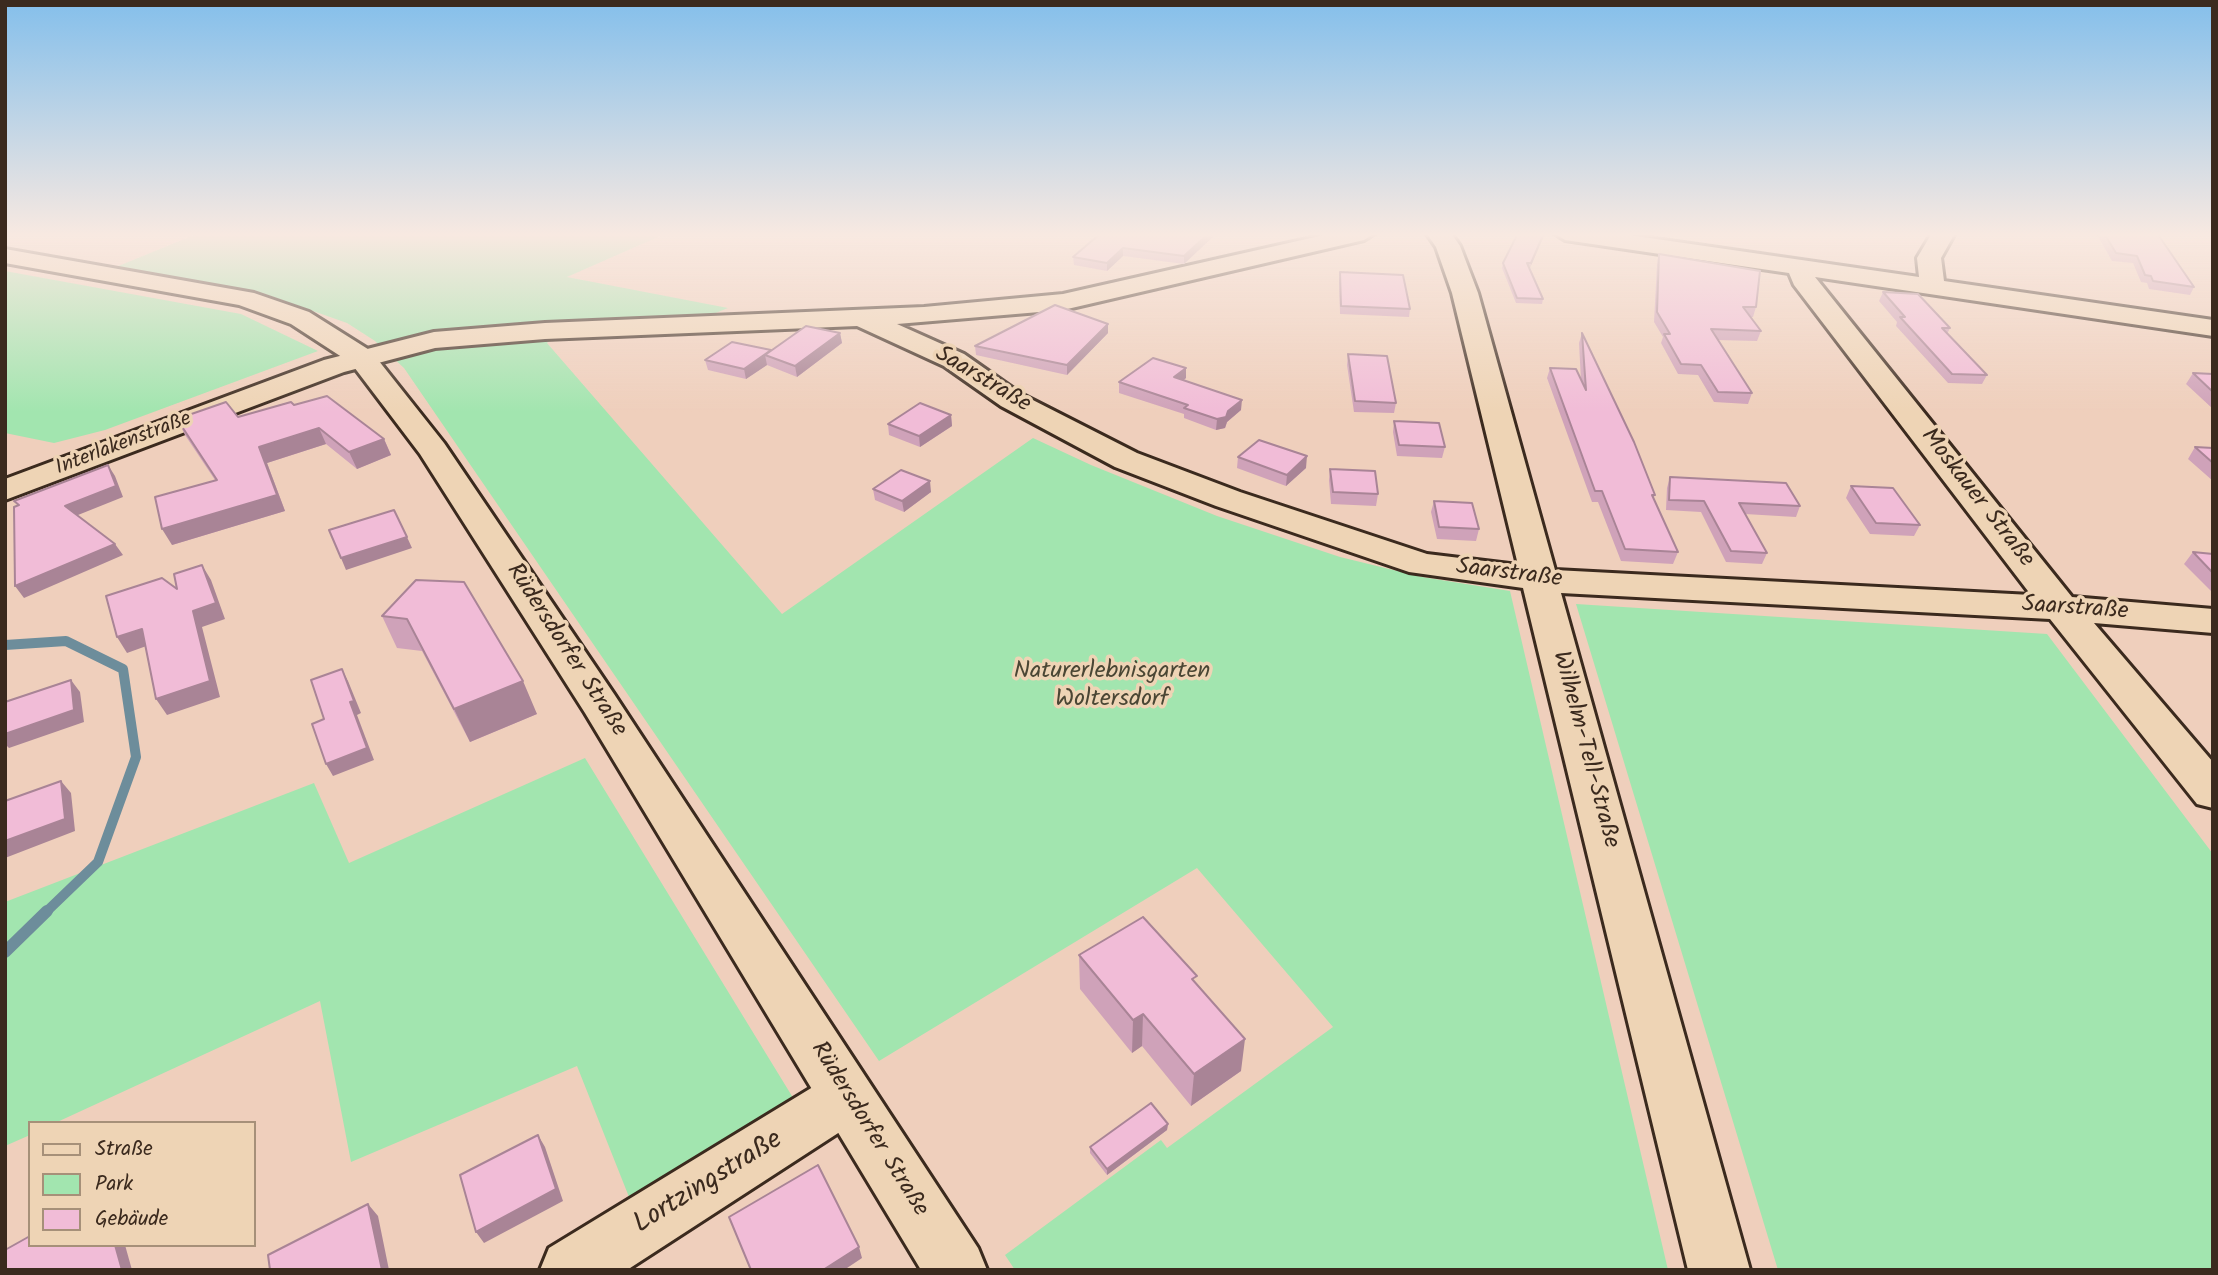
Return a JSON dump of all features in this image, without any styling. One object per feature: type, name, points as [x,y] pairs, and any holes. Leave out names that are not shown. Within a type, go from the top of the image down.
[{"type":"street","name":"Rüdersdorfer Straße","points":[[214,292],[245,298],[300,318],[334,337],[361,358],[433,450],[600,704],[956,1270]]},
{"type":"street","name":"Interlakenstraße","points":[[5,490],[361,358],[434,340],[545,331],[860,317],[1063,302],[1113,292]]},
{"type":"street","name":"Wilhelm-Tell-Straße","points":[[1465,292],[1719,1270]]},
{"type":"street","name":"Moskauer Straße","points":[[1813,292],[2061,608],[2213,792]]},
{"type":"street","points":[[1969,292],[2213,328]]},
{"type":"street","name":"Saarstraße","points":[[860,317],[954,360],[1012,400],[1126,460],[1228,499],[1422,564],[1540,580],[2061,608],[2213,621]]},
{"type":"street","name":"Lortzingstraße","points":[[571,1270],[846,1097]]},
{"type":"green space","points":[[5,292],[123,292],[241,314],[318,351],[105,430],[54,443],[5,433]]},
{"type":"green space","name":"Naturerlebnisgarten Woltersdorf","points":[[259,292],[648,292],[728,308],[701,319],[567,323],[547,343],[782,614],[1033,438],[1091,465],[1217,516],[1340,557],[1422,577],[1510,591],[1668,1270],[1015,1270],[1005,1255],[1161,1140],[1167,1148],[1333,1027],[1197,868],[879,1061],[404,368],[375,341],[347,323]]},
{"type":"green space","points":[[1576,604],[2047,634],[2213,854],[2213,1270],[1778,1270]]},
{"type":"green space","points":[[585,758],[795,1101],[633,1207],[577,1066],[351,1162],[320,1001],[59,1121],[28,1121],[28,1136],[5,1146],[5,902],[314,783],[349,863]]},
{"type":"building","points":[[1341,292],[1407,292],[1410,309],[1341,306]]},
{"type":"building","points":[[1515,292],[1540,292],[1543,299],[1517,298]]},
{"type":"building","points":[[1658,292],[1758,292],[1756,307],[1743,307],[1761,331],[1711,329],[1752,393],[1718,392],[1701,365],[1681,364],[1664,334],[1670,334],[1657,312]]},
{"type":"building","points":[[1883,292],[1918,294],[1950,328],[1942,328],[1987,375],[1952,374],[1900,317],[1905,317]]},
{"type":"building","points":[[1055,305],[1108,324],[1067,365],[975,346]]},
{"type":"building","points":[[806,326],[840,333],[795,366],[765,355]]},
{"type":"building","points":[[1582,333],[1634,442],[1655,495],[1652,495],[1678,552],[1625,549],[1602,491],[1595,491],[1550,368],[1576,369],[1586,390]]},
{"type":"building","points":[[732,342],[771,350],[744,369],[705,360]]},
{"type":"building","points":[[1348,354],[1387,356],[1396,403],[1355,401]]},
{"type":"building","points":[[1153,358],[1186,368],[1174,377],[1242,400],[1228,411],[1226,417],[1217,419],[1184,408],[1188,405],[1119,382]]},
{"type":"building","points":[[2193,373],[2213,374],[2213,392]]},
{"type":"building","points":[[327,396],[384,439],[349,452],[319,428],[259,447],[277,495],[162,529],[155,497],[217,480],[177,419],[226,402],[238,417],[291,402],[294,405]]},
{"type":"building","points":[[920,403],[951,415],[919,436],[888,424]]},
{"type":"building","points":[[1394,421],[1439,423],[1445,447],[1399,445]]},
{"type":"building","points":[[1259,440],[1307,456],[1287,475],[1238,457]]},
{"type":"building","points":[[2195,447],[2213,448],[2213,463]]},
{"type":"building","points":[[108,465],[116,486],[65,506],[115,544],[15,586],[14,507],[19,505],[14,501]]},
{"type":"building","points":[[1330,469],[1375,471],[1378,494],[1333,492]]},
{"type":"building","points":[[901,470],[930,481],[902,501],[873,489]]},
{"type":"building","points":[[1670,477],[1786,483],[1800,506],[1739,503],[1767,553],[1731,551],[1704,501],[1669,500]]},
{"type":"building","points":[[1851,486],[1893,488],[1920,525],[1876,523]]},
{"type":"building","points":[[1434,501],[1472,503],[1479,529],[1439,527]]},
{"type":"building","points":[[394,510],[407,537],[341,558],[329,530]]},
{"type":"building","points":[[2193,552],[2213,554],[2213,573]]},
{"type":"building","points":[[202,565],[216,603],[193,611],[210,681],[156,699],[142,629],[117,637],[106,596],[162,578],[177,589],[174,574]]},
{"type":"building","points":[[416,580],[464,582],[523,681],[454,709],[407,619],[382,616]]},
{"type":"building","points":[[342,669],[354,701],[350,702],[367,748],[326,764],[312,724],[324,719],[311,680]]},
{"type":"building","points":[[71,680],[74,710],[5,734],[5,702]]},
{"type":"building","points":[[61,781],[65,819],[5,841],[5,801]]},
{"type":"building","points":[[1143,917],[1197,976],[1192,979],[1245,1039],[1194,1074],[1143,1014],[1133,1020],[1079,955]]},
{"type":"building","points":[[1151,1103],[1168,1124],[1107,1169],[1090,1147]]},
{"type":"building","points":[[538,1135],[556,1189],[476,1232],[460,1175]]},
{"type":"building","points":[[818,1165],[859,1247],[823,1270],[751,1270],[729,1217]]},
{"type":"building","points":[[368,1204],[382,1270],[270,1270],[268,1255]]},
{"type":"building","points":[[28,1237],[28,1247],[116,1247],[122,1270],[5,1270],[5,1250]]},
{"type":"waterway","points":[[5,645],[66,641],[123,669],[136,757],[98,862],[45,913]]},
{"type":"waterway","points":[[5,952],[47,911]]}]
